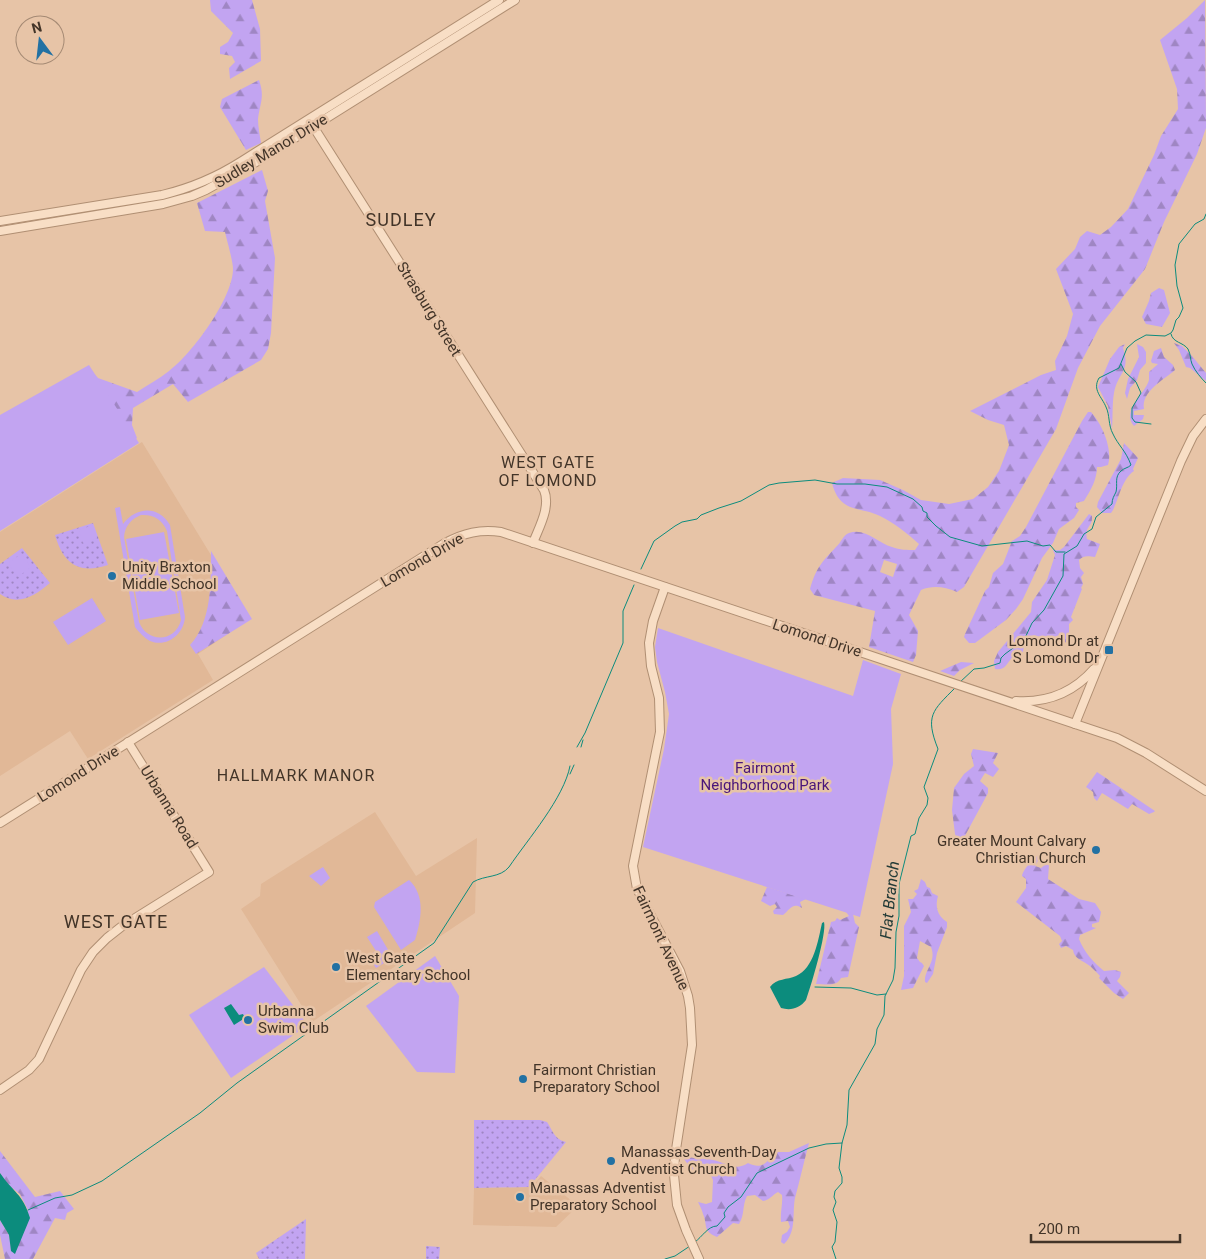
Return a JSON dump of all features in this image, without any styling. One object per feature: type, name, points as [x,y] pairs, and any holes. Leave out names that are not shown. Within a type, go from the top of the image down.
[{"type":"street","name":"Sudley Manor Drive","points":[[0,230],[163,204],[192,196],[238,174],[311,123],[499,0]]},
{"type":"street","name":"Sudley Manor Drive","points":[[0,221],[162,194],[211,179],[311,123],[514,0]]},
{"type":"street","name":"Strasburg Street","points":[[311,123],[544,490],[547,500],[546,507],[533,543]]},
{"type":"street","name":"Lomond Drive","points":[[0,823],[456,537],[477,531],[491,531],[533,543],[1075,724],[1186,448],[1206,419]]},
{"type":"street","name":"Fairmont Avenue","points":[[665,587],[653,622],[649,643],[650,666],[659,698],[660,732],[633,866],[637,889],[680,971],[688,996],[692,1046],[675,1156],[674,1175],[677,1204],[699,1258]]},
{"type":"street","name":"Lomond Drive","points":[[1004,700],[1035,702],[1056,697],[1076,685],[1099,664]]},
{"type":"street","points":[[1075,724],[1130,744],[1206,791]]},
{"type":"street","name":"Urbanna Road","points":[[0,1090],[29,1070],[39,1059],[81,970],[102,943],[121,927],[209,872],[128,742]]},
{"type":"shaded area","name":"Unity Braxton Middle School","points":[[142,442],[250,619],[198,654],[213,680],[88,759],[70,731],[0,776],[0,532]]},
{"type":"shaded area","name":"West Gate Elementary School","points":[[375,812],[416,876],[477,838],[475,913],[312,1022],[241,909],[260,896],[261,884]]},
{"type":"shaded area","name":"Manassas Adventist Preparatory School","points":[[541,1176],[578,1206],[556,1227],[473,1225],[474,1188],[532,1187]]},
{"type":"green space","points":[[210,0],[252,0],[260,29],[261,61],[230,79],[229,68],[235,62],[232,56],[220,54],[220,47],[228,42],[233,33],[211,11]]},
{"type":"green space","points":[[1205,0],[1206,128],[1197,154],[1164,222],[1145,269],[1100,326],[1078,368],[1056,429],[964,587],[957,592],[939,587],[921,590],[909,615],[918,631],[916,655],[913,662],[869,647],[875,611],[814,595],[810,589],[814,576],[826,557],[845,535],[849,533],[860,532],[887,545],[901,549],[915,550],[919,544],[900,528],[885,519],[845,504],[840,500],[832,483],[843,478],[880,480],[921,500],[949,504],[973,499],[988,487],[999,471],[1009,445],[1004,425],[970,411],[1041,375],[1056,370],[1055,361],[1067,336],[1073,314],[1056,269],[1075,249],[1080,237],[1087,231],[1100,235],[1111,227],[1128,209],[1161,136],[1178,109],[1177,89],[1160,40]],"holes":[[[884,560],[897,564],[893,577],[880,572]]]},
{"type":"green space","points":[[259,80],[262,96],[258,119],[261,143],[246,150],[220,107],[222,99]]},
{"type":"green space","points":[[262,170],[268,191],[265,201],[275,258],[271,333],[268,349],[261,360],[188,402],[173,384],[133,408],[132,425],[137,438],[75,475],[91,370],[98,378],[137,392],[169,371],[189,352],[219,310],[231,281],[233,269],[225,232],[205,231],[197,203]]},
{"type":"green space","points":[[1159,288],[1164,290],[1170,313],[1162,327],[1146,324],[1142,317],[1151,293]]},
{"type":"green space","points":[[1174,343],[1182,346],[1192,356],[1206,373],[1206,381],[1186,367]]},
{"type":"green space","points":[[1125,344],[1123,348],[1126,362],[1114,393],[1112,429],[1108,406],[1098,387],[1110,359],[1119,347]]},
{"type":"green space","points":[[1137,344],[1143,347],[1146,352],[1146,363],[1140,370],[1137,380],[1130,388],[1127,399],[1125,393],[1128,379],[1139,357]]},
{"type":"green space","points":[[1161,348],[1164,357],[1173,365],[1175,370],[1150,391],[1144,403],[1144,409],[1134,411],[1134,415],[1144,415],[1143,419],[1134,426],[1130,414],[1147,385],[1149,372],[1158,364],[1151,361],[1154,351]]},
{"type":"green space","points":[[89,365],[139,443],[0,531],[0,415]]},
{"type":"green space","points":[[1088,412],[1091,412],[1095,417],[1106,437],[1109,452],[1108,465],[1097,467],[1095,480],[1089,493],[1084,501],[1076,503],[1076,507],[1079,510],[1074,518],[1059,529],[1016,609],[1006,620],[975,643],[969,643],[964,637],[965,634],[985,591],[989,587],[993,573],[1003,564],[1012,541],[1020,536],[1026,527]]},
{"type":"green space","points":[[1124,443],[1138,458],[1133,469],[1134,471],[1124,484],[1111,513],[1102,513],[1097,507],[1098,502],[1121,459]]},
{"type":"green space","points":[[120,507],[123,524],[134,514],[153,511],[170,525],[185,617],[182,629],[168,641],[156,643],[150,641],[135,627],[115,508]],"holes":[[[141,515],[153,516],[160,520],[167,531],[181,620],[178,628],[173,633],[161,637],[154,637],[148,634],[139,622],[124,537],[127,526],[131,521]]]},
{"type":"green space","points":[[1089,514],[1092,516],[1092,520],[1087,531],[1087,539],[1100,544],[1095,557],[1088,556],[1079,560],[1080,568],[1084,573],[1081,577],[1083,584],[1071,617],[1073,620],[1069,624],[1069,636],[1065,643],[1064,637],[1061,634],[1046,638],[1034,635],[1028,637],[1023,652],[1013,657],[1003,668],[995,669],[994,661],[998,652],[1031,612],[1032,602],[1047,580],[1055,555],[1053,550],[1060,550],[1064,547]]},
{"type":"green space","points":[[93,523],[108,565],[97,568],[80,567],[73,564],[62,553],[55,535]]},
{"type":"green space","points":[[93,525],[97,538],[83,543],[79,530]]},
{"type":"green space","points":[[164,532],[179,613],[140,620],[126,539]]},
{"type":"green space","points":[[22,548],[50,583],[39,592],[27,598],[7,598],[0,594],[0,564]]},
{"type":"green space","points":[[211,551],[252,619],[196,654],[190,645],[203,625],[209,601]]},
{"type":"green space","points":[[21,554],[31,567],[18,577],[8,563]]},
{"type":"green space","points":[[92,598],[106,621],[68,645],[53,622]]},
{"type":"green space","name":"Fairmont Neighborhood Park","points":[[658,628],[853,696],[863,660],[901,674],[891,709],[893,764],[860,917],[643,847],[664,749],[669,714],[655,647]]},
{"type":"green space","points":[[961,662],[974,663],[960,670],[954,676],[940,671]]},
{"type":"green space","points":[[973,749],[998,753],[993,763],[999,769],[993,777],[985,773],[980,781],[988,788],[988,793],[960,845],[955,834],[952,810],[954,788],[964,774],[974,766],[971,754]]},
{"type":"green space","points":[[1097,772],[1155,811],[1149,814],[1132,804],[1128,809],[1102,793],[1097,801],[1094,798],[1093,792],[1086,787]]},
{"type":"green space","points":[[1046,850],[1046,854],[1039,859],[1035,866],[1041,868],[1046,864],[1049,865],[1048,879],[1079,899],[1095,903],[1101,912],[1099,922],[1092,924],[1092,927],[1096,928],[1080,935],[1079,939],[1090,957],[1104,971],[1115,970],[1121,972],[1117,981],[1129,993],[1123,999],[1099,978],[1100,976],[1092,968],[1076,957],[1073,950],[1066,946],[1061,948],[1059,944],[1062,941],[1060,936],[1016,902],[1026,888],[1026,879],[1022,876],[1025,869],[1039,854]]},
{"type":"green space","points":[[323,867],[330,878],[321,886],[309,876]]},
{"type":"green space","points":[[921,879],[930,888],[932,893],[938,896],[938,910],[941,917],[947,922],[947,927],[937,953],[933,974],[927,983],[925,982],[925,977],[932,952],[931,947],[920,941],[917,958],[924,966],[913,988],[901,990],[904,976],[904,926],[911,912],[908,899],[913,899],[917,894],[914,891],[918,889]]},
{"type":"green space","points":[[409,880],[418,893],[421,908],[415,940],[401,950],[374,907],[375,902]]},
{"type":"green space","points":[[767,887],[806,899],[800,902],[802,908],[793,906],[783,915],[774,914],[773,911],[777,907],[775,904],[770,906],[761,901]]},
{"type":"green space","points":[[846,912],[853,914],[855,923],[859,927],[848,977],[841,978],[834,984],[816,984],[831,922],[837,918],[840,920],[849,916]]},
{"type":"green space","points":[[377,931],[390,953],[381,959],[384,963],[376,968],[368,956],[376,951],[367,937]]},
{"type":"green space","points":[[435,956],[459,996],[455,1073],[417,1072],[366,1006]]},
{"type":"green space","name":"Urbanna Swim Club","points":[[264,967],[308,1025],[231,1078],[189,1015]]},
{"type":"green space","points":[[474,1120],[540,1120],[547,1122],[556,1137],[566,1142],[529,1187],[474,1188]]},
{"type":"green space","points":[[809,1143],[795,1198],[791,1234],[784,1244],[781,1242],[782,1235],[790,1227],[788,1221],[781,1222],[782,1195],[778,1192],[763,1201],[755,1195],[747,1196],[739,1224],[733,1223],[717,1237],[707,1230],[698,1202],[706,1204],[712,1202],[713,1180],[711,1176],[698,1173],[692,1169],[684,1159],[685,1152],[688,1157],[713,1160],[734,1167],[743,1166],[748,1163],[760,1166],[766,1163],[773,1152],[789,1152]]},
{"type":"green space","points":[[0,1151],[35,1197],[60,1191],[74,1209],[67,1213],[65,1220],[55,1218],[33,1259],[5,1259],[0,1235],[0,1220],[9,1235],[11,1247],[28,1210],[20,1194],[6,1183],[0,1173]]},
{"type":"green space","points":[[306,1219],[305,1259],[259,1259],[256,1253]]},
{"type":"green space","points":[[426,1246],[440,1247],[439,1259],[426,1259]]},
{"type":"water","points":[[824,922],[821,948],[806,1000],[795,1008],[781,1008],[770,987],[779,981],[796,976],[807,967],[814,953],[822,923]]},
{"type":"water","points":[[231,1004],[239,1015],[243,1014],[245,1018],[234,1025],[224,1008]]},
{"type":"water","points":[[0,1173],[21,1198],[30,1218],[15,1254],[11,1251],[9,1235],[0,1220]]},
{"type":"waterway","name":"Flat Branch","points":[[959,683],[974,669],[1000,663],[1001,658],[1005,654],[1024,640],[1032,623],[1044,610],[1063,576],[1064,554],[1077,546],[1084,534],[1092,529],[1096,517],[1112,504],[1119,473],[1131,465],[1111,431],[1107,410],[1097,390],[1097,382],[1099,378],[1119,368],[1127,348],[1135,341],[1146,335],[1165,336],[1173,330],[1183,308],[1177,286],[1175,265],[1179,244],[1195,224],[1204,219],[1206,214]]},
{"type":"waterway","points":[[1171,334],[1174,339],[1188,349],[1193,367],[1206,383]]},
{"type":"waterway","points":[[1121,364],[1125,372],[1136,382],[1141,393],[1132,408],[1132,418],[1135,422],[1151,424]]},
{"type":"waterway","points":[[641,569],[654,541],[682,522],[697,519],[701,515],[741,501],[769,485],[815,480],[837,484],[865,484],[887,487],[913,499],[927,513],[927,517],[950,537],[982,546],[1027,541],[1043,546],[1050,545],[1056,552],[1065,552]]},
{"type":"waterway","points":[[577,747],[585,733],[623,643],[623,611],[634,585]]},
{"type":"waterway","name":"Flat Branch","points":[[836,1259],[832,1247],[835,1242],[837,1222],[833,1210],[836,1202],[834,1197],[835,1191],[842,1183],[839,1168],[842,1143],[847,1125],[849,1090],[875,1044],[877,1029],[884,1015],[885,996],[893,980],[895,968],[896,932],[899,916],[899,884],[911,836],[915,834],[919,818],[927,805],[928,798],[924,787],[938,749],[932,729],[933,715],[955,688]]},
{"type":"waterway","points":[[581,747],[583,740]]},
{"type":"waterway","points":[[570,774],[574,765]]},
{"type":"waterway","points":[[28,1210],[55,1198],[72,1195],[102,1181],[200,1113],[237,1083],[434,943],[473,882],[497,875],[509,867],[553,805],[561,791],[570,766]]},
{"type":"waterway","points":[[815,987],[851,988],[877,995],[886,994]]},
{"type":"waterway","points":[[695,1242],[708,1230],[717,1226],[725,1217],[724,1213],[728,1207],[741,1197],[757,1173],[809,1148],[842,1143]]},
{"type":"waterway","points":[[665,1259],[675,1256],[690,1246]]},
{"type":"place","name":"Unity Braxton Middle School","points":[[112,576]]},
{"type":"place","name":"Lomond Dr at S Lomond Dr","points":[[1109,650]]},
{"type":"place","name":"Greater Mount Calvary Christian Church","points":[[1096,850]]},
{"type":"place","name":"West Gate Elementary School","points":[[336,967]]},
{"type":"place","name":"Urbanna Swim Club","points":[[248,1020]]},
{"type":"place","name":"Fairmont Christian Preparatory School","points":[[523,1079]]},
{"type":"place","name":"Manassas Seventh-Day Adventist Church","points":[[611,1161]]},
{"type":"place","name":"Manassas Adventist Preparatory School","points":[[520,1197]]},
{"type":"district","name":"SUDLEY","points":[[401,220]]},
{"type":"district","name":"WEST GATE OF LOMOND","points":[[548,471]]},
{"type":"district","name":"HALLMARK MANOR","points":[[296,775]]},
{"type":"district","name":"WEST GATE","points":[[116,922]]}]
